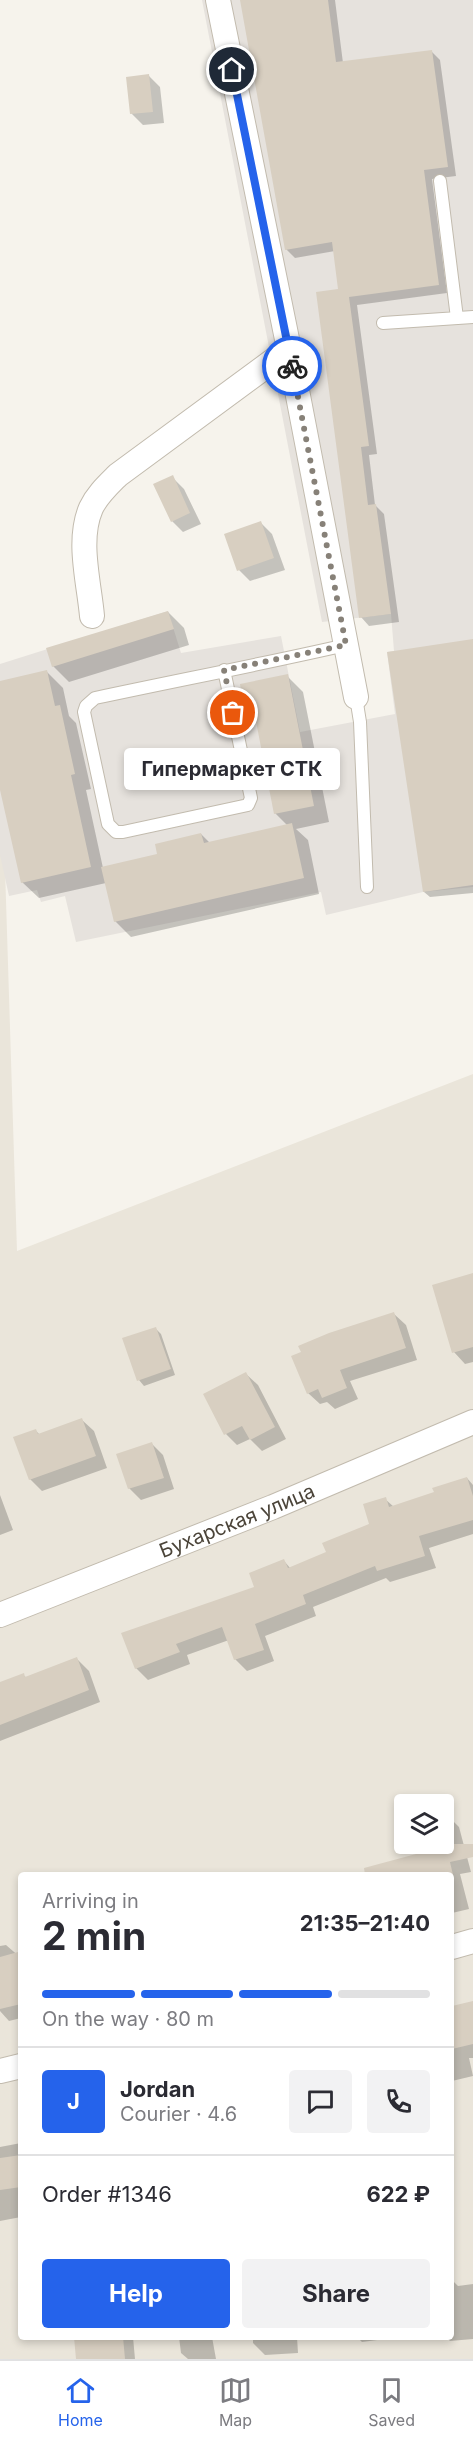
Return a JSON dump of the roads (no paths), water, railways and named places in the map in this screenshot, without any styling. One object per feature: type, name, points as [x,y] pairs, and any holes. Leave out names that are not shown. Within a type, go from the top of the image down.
[{"type":"street","points":[[218,0],[289,349],[356,698]]},
{"type":"street","points":[[92,616],[85,545],[86,525],[92,506],[102,491],[118,475],[289,349]]},
{"type":"street","name":"Бухарская улица","points":[[0,1615],[273,1507],[473,1422]]},
{"type":"street","points":[[454,1946],[473,1941]]},
{"type":"street","points":[[0,2071],[18,2067]]},
{"type":"lane","points":[[440,181],[457,318]]},
{"type":"lane","points":[[383,323],[473,317]]},
{"type":"lane","points":[[224,670],[251,798],[248,805],[123,832],[111,829],[84,712],[86,706],[95,698],[224,670],[346,645]]},
{"type":"lane","points":[[356,698],[360,722],[367,887]]},
{"type":"place","name":"Гипермаркет СТК","points":[[233,713]]}]
